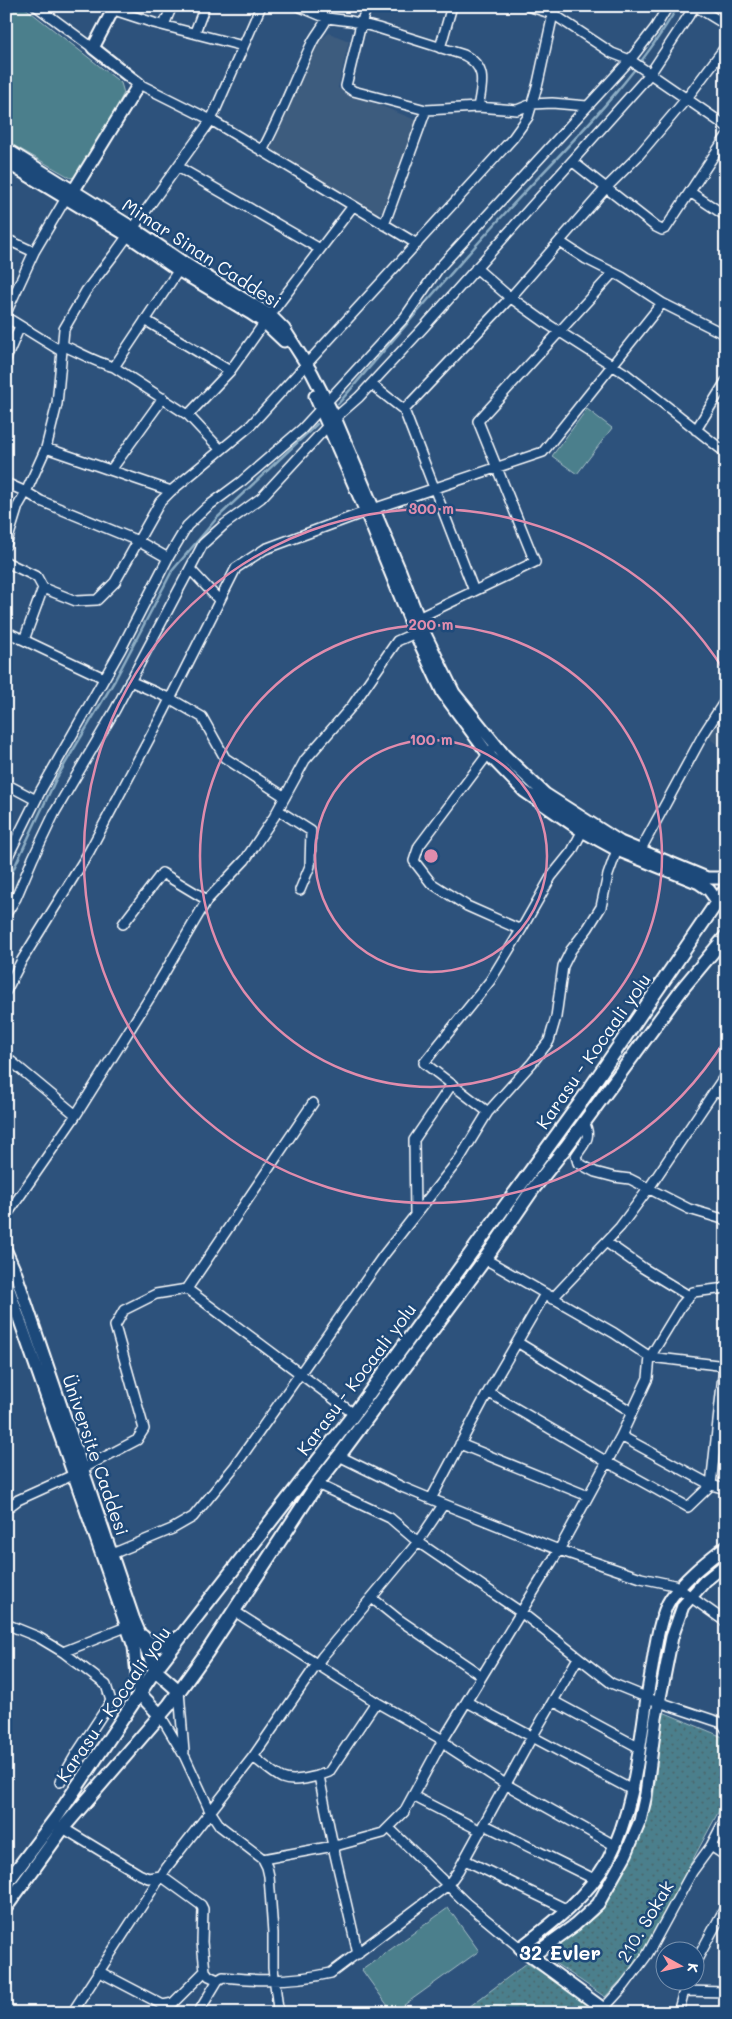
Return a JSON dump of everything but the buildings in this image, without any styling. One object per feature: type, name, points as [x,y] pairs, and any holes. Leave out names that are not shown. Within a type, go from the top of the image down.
[{"type":"highway","name":"Karasu - Kocaali yolu","points":[[6,1884],[58,1815],[155,1670],[354,1414],[580,1103],[722,904],[726,889]]},
{"type":"highway","name":"Karasu - Kocaali yolu","points":[[6,1907],[63,1828],[179,1691],[234,1611],[316,1484],[339,1456],[485,1259],[533,1188],[682,989],[726,936]]},
{"type":"highway","points":[[155,1670],[179,1691]]},
{"type":"highway","points":[[139,1693],[160,1715]]},
{"type":"main road","points":[[70,194],[139,84],[93,48],[115,8]]},
{"type":"main road","name":"Mimar Sinan Caddesi","points":[[6,149],[70,194],[130,231],[181,267],[284,329],[305,367],[331,422],[369,510],[443,693],[488,754],[524,791],[618,846],[699,883],[709,890],[722,904]]},
{"type":"main road","name":"Mimar Sinan Caddesi","points":[[6,162],[70,194]]},
{"type":"main road","name":"Mimar Sinan Caddesi","points":[[369,510],[418,618],[419,631],[454,692],[504,755],[545,794],[585,827]]},
{"type":"main road","name":"Mimar Sinan Caddesi","points":[[618,846],[640,851],[707,878],[726,878]]},
{"type":"main road","name":"Üniversite Caddesi","points":[[6,1251],[16,1274],[77,1472],[112,1554],[132,1628],[155,1670]]},
{"type":"main road","points":[[6,1281],[77,1472],[132,1628],[139,1693]]},
{"type":"main road","points":[[532,1956],[575,1925],[598,1904],[626,1854],[640,1820],[646,1794],[657,1637],[670,1600],[692,1574],[726,1546]]},
{"type":"main road","points":[[606,2011],[520,1948],[568,1910],[582,1895],[607,1860],[625,1821],[632,1790],[638,1747],[683,1606],[704,1581],[726,1564]]},
{"type":"main road","points":[[132,1628],[149,1643],[156,1646],[172,1642],[184,1634]]},
{"type":"street","points":[[36,6],[93,48]]},
{"type":"street","points":[[164,25],[172,6]]},
{"type":"street","points":[[195,32],[206,6]]},
{"type":"street","points":[[6,546],[18,506],[46,448],[56,404],[64,329],[86,291],[211,120],[261,6]]},
{"type":"street","points":[[298,6],[327,18],[360,24],[474,60],[479,67],[483,83],[478,107]]},
{"type":"street","points":[[367,6],[360,24],[346,86],[353,91],[426,110],[478,107],[517,110],[532,104],[552,103],[587,106]]},
{"type":"street","points":[[440,48],[452,6]]},
{"type":"street","points":[[528,6],[555,10],[612,53],[630,60],[726,126]]},
{"type":"street","points":[[6,860],[36,800],[187,526],[207,507],[302,429],[405,317],[439,268],[630,60],[656,28],[668,6]]},
{"type":"street","points":[[6,914],[16,898],[32,858],[55,812],[130,681],[203,544],[225,524],[261,498],[331,422],[359,397],[423,328],[650,74],[695,6],[726,25]]},
{"type":"street","points":[[115,8],[164,25],[243,46]]},
{"type":"street","points":[[6,562],[37,577],[43,588],[76,600],[98,600],[115,582],[160,502],[250,426],[513,138],[528,116],[532,104],[555,10]]},
{"type":"street","points":[[262,151],[281,117],[312,42],[327,18]]},
{"type":"street","points":[[404,410],[510,297],[606,188],[638,156],[687,98],[726,46]]},
{"type":"street","points":[[139,84],[211,120],[417,244]]},
{"type":"street","points":[[384,225],[426,110]]},
{"type":"street","points":[[573,162],[662,230],[666,228],[726,137]]},
{"type":"street","points":[[178,167],[320,250]]},
{"type":"street","points":[[690,192],[726,216]]},
{"type":"street","points":[[6,314],[34,252],[70,194]]},
{"type":"street","points":[[188,415],[230,371],[353,206]]},
{"type":"street","points":[[6,239],[34,252]]},
{"type":"street","points":[[560,242],[612,274],[622,277],[662,303],[726,335]]},
{"type":"street","points":[[114,367],[181,267]]},
{"type":"street","points":[[476,268],[510,297],[559,332],[626,374],[726,453]]},
{"type":"street","points":[[418,618],[534,562],[478,421],[612,274]]},
{"type":"street","points":[[6,992],[22,960],[89,852],[216,611],[219,600],[236,568],[265,549],[369,510],[543,452],[662,303]]},
{"type":"street","points":[[6,317],[62,348],[82,353],[96,363],[114,367],[188,415],[221,450]]},
{"type":"street","points":[[145,320],[230,371]]},
{"type":"street","points":[[6,359],[20,326]]},
{"type":"street","points":[[696,430],[726,381]]},
{"type":"street","points":[[371,384],[404,410],[436,488],[474,591]]},
{"type":"street","points":[[111,470],[163,398]]},
{"type":"street","points":[[46,448],[171,491]]},
{"type":"street","points":[[6,483],[41,501],[138,541],[168,558]]},
{"type":"street","points":[[190,569],[219,600]]},
{"type":"street","points":[[24,640],[43,588]]},
{"type":"street","points":[[6,1216],[76,1115],[152,994],[207,900],[245,860],[278,810],[306,760],[352,706],[396,641],[419,631]]},
{"type":"street","points":[[6,636],[9,633],[104,678]]},
{"type":"street","points":[[130,681],[170,699],[202,717],[225,758],[285,797]]},
{"type":"street","points":[[640,851],[703,735],[726,699]]},
{"type":"street","points":[[496,744],[418,846],[414,861],[431,884],[467,906],[521,930]]},
{"type":"street","points":[[7,787],[36,800]]},
{"type":"street","points":[[278,810],[312,831],[310,866],[300,890]]},
{"type":"street","points":[[488,1112],[424,1063],[490,981],[551,878],[572,851],[585,827]]},
{"type":"street","points":[[112,1554],[172,1529],[193,1517],[235,1466],[337,1320],[415,1214],[460,1158],[488,1112],[549,1041],[556,1017],[563,966],[570,950],[588,928],[601,907],[618,846]]},
{"type":"street","points":[[123,924],[162,873],[207,900]]},
{"type":"street","points":[[6,1057],[76,1115]]},
{"type":"street","points":[[431,1498],[488,1392],[517,1342],[548,1296],[620,1228],[726,1074]]},
{"type":"street","points":[[415,1214],[414,1140],[452,1084]]},
{"type":"street","points":[[715,1090],[726,1096]]},
{"type":"street","points":[[187,1289],[313,1103]]},
{"type":"street","points":[[584,1122],[588,1131],[588,1139],[576,1156],[578,1163],[594,1172],[614,1177],[630,1178],[689,1209],[726,1220]]},
{"type":"street","points":[[606,1242],[643,1268],[689,1296]]},
{"type":"street","points":[[485,1259],[614,1333],[650,1356],[725,1366]]},
{"type":"street","points":[[263,1859],[333,1846],[383,1833],[404,1812],[443,1740],[559,1550],[607,1462],[648,1378],[650,1356],[680,1306],[693,1292],[726,1288]]},
{"type":"street","points":[[6,1509],[18,1500],[77,1472],[137,1440],[144,1429],[115,1326],[124,1310],[156,1294],[187,1289],[354,1414]]},
{"type":"street","points":[[517,1342],[632,1412]]},
{"type":"street","points":[[488,1392],[688,1507],[711,1484],[726,1349]]},
{"type":"street","points":[[621,1436],[711,1484],[726,1490]]},
{"type":"street","points":[[460,1444],[588,1496]]},
{"type":"street","points":[[339,1456],[443,1505],[559,1550],[641,1578],[674,1585],[726,1622]]},
{"type":"street","points":[[316,1484],[390,1518],[418,1542],[522,1613],[611,1682],[722,1723],[726,1729]]},
{"type":"street","points":[[72,2013],[160,1876],[253,1757],[317,1664],[418,1542],[443,1505]]},
{"type":"street","points":[[372,1598],[398,1620],[482,1676]]},
{"type":"street","points":[[234,1611],[376,1702],[443,1740],[450,1748],[507,1785],[614,1846]]},
{"type":"street","points":[[6,1624],[38,1637],[63,1652],[106,1685],[111,1701],[60,1782]]},
{"type":"street","points":[[63,1652],[132,1628]]},
{"type":"street","points":[[198,2013],[218,1980],[223,1977],[274,1979],[315,1977],[331,1973],[448,1885],[465,1860],[533,1735],[578,1658]]},
{"type":"street","points":[[179,1691],[185,1757]]},
{"type":"street","points":[[253,1757],[283,1779],[302,1779],[329,1772],[376,1702]]},
{"type":"street","points":[[467,1702],[533,1735],[632,1790]]},
{"type":"street","points":[[553,1702],[638,1747]]},
{"type":"street","points":[[160,1715],[185,1757],[210,1811],[220,1826],[263,1859],[269,1876],[274,1979],[278,2012]]},
{"type":"street","points":[[319,1776],[358,1954]]},
{"type":"street","points":[[413,1796],[594,1879]]},
{"type":"street","name":"210. Sokak","points":[[606,2011],[647,1955],[692,1872],[711,1846],[726,1817]]},
{"type":"street","points":[[63,1828],[139,1874],[148,1878],[160,1876],[198,1902],[203,1909],[202,1942],[205,1970],[209,1976],[218,1980]]},
{"type":"street","points":[[388,1828],[466,1903],[520,1948]]},
{"type":"street","points":[[711,1846],[726,1856]]},
{"type":"street","points":[[465,1860],[568,1910]]},
{"type":"street","points":[[704,1947],[726,1906]]},
{"type":"street","points":[[98,1972],[164,2005],[173,2003],[205,1970]]},
{"type":"street","points":[[704,1991],[726,1992]]},
{"type":"street","points":[[678,2013],[684,1992]]},
{"type":"shaded area","points":[[329,33],[349,41],[338,88],[418,121],[382,212],[374,214],[270,151],[317,43]]},
{"type":"shaded area","points":[[726,708],[726,750],[711,740],[710,732]]},
{"type":"green space","points":[[6,6],[23,6],[121,83],[124,93],[80,175],[71,178],[6,141]]},
{"type":"green space","points":[[587,409],[612,428],[577,474],[552,456]]},
{"type":"green space","points":[[663,1712],[723,1737],[726,1744],[726,1783],[721,1807],[638,1962],[605,1997],[552,1961],[562,1943],[597,1915],[634,1851],[653,1800]]},
{"type":"green space","points":[[448,1908],[479,1951],[393,2013],[362,1970]]},
{"type":"green space","points":[[527,1963],[595,2008],[592,2013],[461,2013]]},
{"type":"waterway","points":[[338,404],[422,306],[621,87],[642,61],[678,6]]},
{"type":"waterway","points":[[6,885],[56,779],[115,680],[172,571],[217,518],[317,424]]},
{"type":"district","name":"32 Evler","points":[[560,1952]]}]
